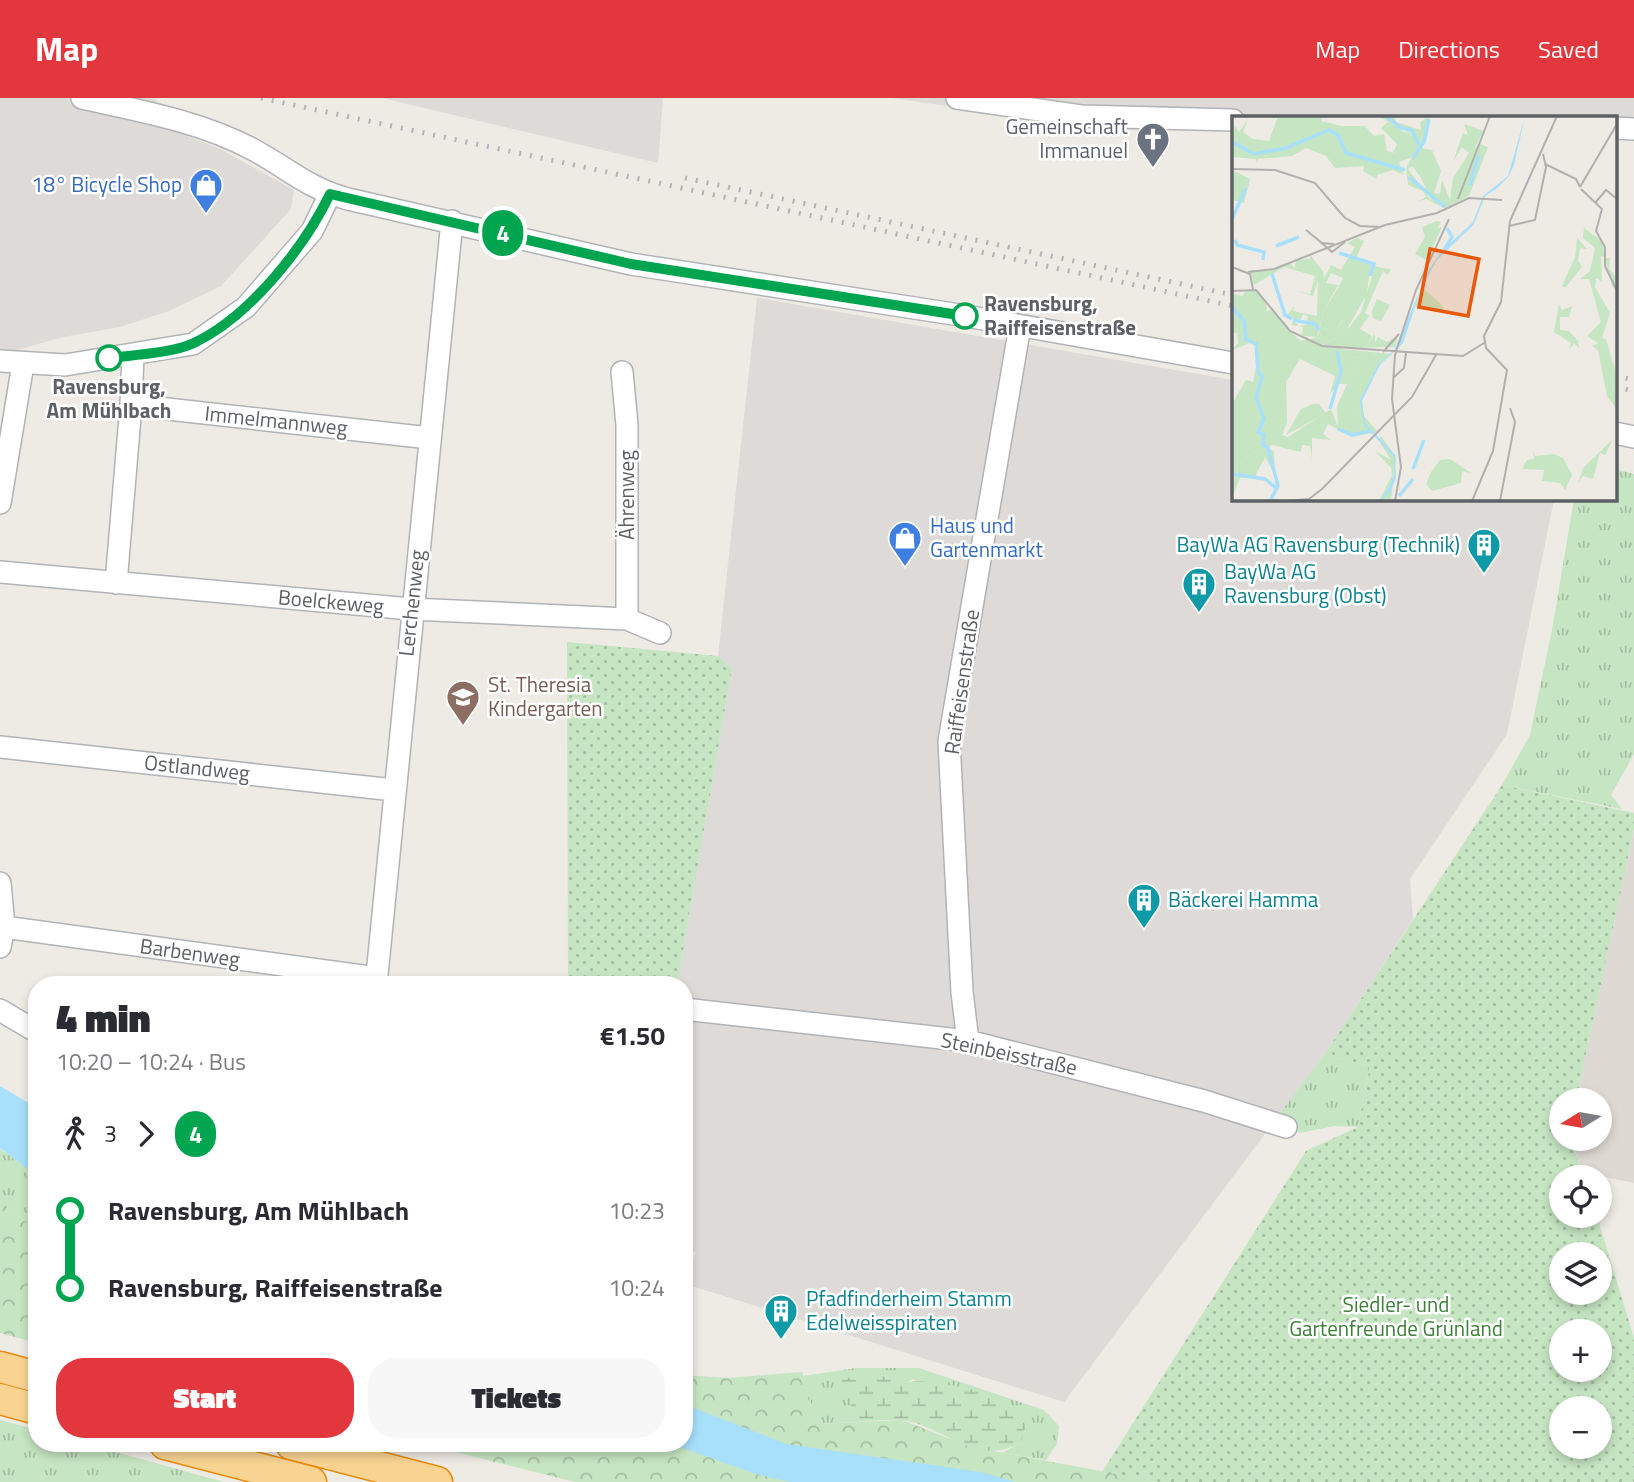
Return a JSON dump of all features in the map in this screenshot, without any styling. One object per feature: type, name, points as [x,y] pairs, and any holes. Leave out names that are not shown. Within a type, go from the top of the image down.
[{"type":"highway","points":[[0,1367],[28,1375]]},
{"type":"highway","points":[[0,1399],[28,1407]]},
{"type":"highway","points":[[196,1452],[311,1482]]},
{"type":"highway","points":[[322,1452],[437,1482]]},
{"type":"street","points":[[82,98],[194,124],[253,150],[308,186],[330,194],[452,220],[631,264],[1232,363]]},
{"type":"street","points":[[957,98],[1081,116],[1232,120]]},
{"type":"street","points":[[1616,128],[1634,129]]},
{"type":"street","points":[[0,361],[65,365],[193,344],[246,307],[312,231],[330,194]]},
{"type":"street","name":"Lerchenweg","points":[[376,976],[411,609],[452,220]]},
{"type":"street","name":"Raiffeisenstraße","points":[[968,1041],[962,992],[949,741],[1020,326]]},
{"type":"street","points":[[116,583],[133,355]]},
{"type":"street","points":[[0,503],[23,364]]},
{"type":"street","name":"Ährenweg","points":[[622,372],[627,425],[627,619]]},
{"type":"street","name":"Immelmannweg","points":[[131,405],[430,438]]},
{"type":"street","points":[[1616,433],[1634,437]]},
{"type":"street","name":"Boelckeweg","points":[[0,572],[411,609],[627,619],[660,633]]},
{"type":"street","name":"Ostlandweg","points":[[0,747],[394,790]]},
{"type":"street","points":[[0,883],[2,937]]},
{"type":"street","name":"Barbenweg","points":[[2,937],[334,976]]},
{"type":"street","points":[[0,1010],[28,1027]]},
{"type":"street","name":"Steinbeisstraße","points":[[693,1010],[968,1041],[1188,1097],[1286,1128]]},
{"type":"shaded area","points":[[0,98],[154,98],[184,135],[220,149],[294,190],[291,209],[221,286],[169,311],[120,327],[63,337],[17,350],[0,350]]},
{"type":"shaded area","points":[[382,98],[663,98],[658,163]]},
{"type":"shaded area","points":[[892,98],[1634,98],[1634,139],[1616,139],[1616,116],[1232,116],[1232,131],[1105,129]]},
{"type":"shaded area","points":[[757,298],[1232,380],[1232,500],[1554,500],[1507,734],[1410,879],[1413,919],[1324,1055],[1064,1402],[693,1286],[693,1261],[696,1253],[693,1250],[693,976],[679,976],[732,668],[718,656]]},
{"type":"shaded area","points":[[1634,829],[1634,1183],[1612,1179],[1612,1165],[1581,1165],[1575,1152],[1612,1152],[1612,1088],[1579,1088]]},
{"type":"green space","points":[[1616,469],[1634,474],[1634,754],[1611,795],[1622,809],[1502,785],[1530,735],[1552,630],[1574,500],[1616,500]]},
{"type":"green space","points":[[567,642],[718,656],[732,668],[679,976],[568,976]]},
{"type":"green space","name":"Siedler- und Gartenfreunde Grünland","points":[[1502,785],[1634,813],[1634,829],[1579,1088],[1549,1088],[1549,1152],[1575,1152],[1580,1165],[1549,1165],[1549,1228],[1601,1228],[1605,1242],[1549,1242],[1549,1305],[1612,1305],[1612,1265],[1634,1338],[1634,1482],[1160,1482],[1102,1472],[1306,1151],[1358,1127],[1370,1066],[1324,1055]]},
{"type":"green space","points":[[1324,1055],[1370,1066],[1358,1127],[1334,1126],[1300,1133],[1277,1117]]},
{"type":"green space","points":[[0,1149],[28,1168],[28,1223],[0,1201]]},
{"type":"green space","points":[[0,1201],[28,1223],[28,1341],[0,1333]]},
{"type":"green space","points":[[856,1368],[919,1368],[1044,1410],[1059,1426],[1057,1444],[1046,1460],[1002,1453],[1020,1443],[913,1379],[905,1383],[873,1373],[842,1379],[857,1422],[817,1424],[803,1376]]},
{"type":"green space","points":[[802,1372],[817,1424],[902,1420],[971,1447],[1160,1482],[575,1482],[455,1452],[693,1452],[693,1376],[728,1378]]},
{"type":"green space","points":[[873,1373],[905,1383],[914,1381],[958,1386],[1002,1399],[1012,1406],[1026,1426],[1020,1443],[988,1451],[959,1443],[917,1423],[901,1420],[857,1422],[841,1379]]},
{"type":"green space","points":[[0,1420],[28,1428],[28,1452],[116,1452],[224,1482],[0,1482]]},
{"type":"water","points":[[0,1086],[28,1103],[28,1169],[0,1148]]},
{"type":"water","points":[[693,1408],[786,1444],[981,1472],[1015,1482],[790,1482],[756,1474],[693,1452]]},
{"type":"railway","points":[[261,98],[1232,306]]},
{"type":"railway","points":[[685,178],[1232,295]]},
{"type":"railway","points":[[1616,376],[1634,380]]},
{"type":"railway","points":[[1616,387],[1634,391]]},
{"type":"bus line","name":"4","points":[[109,358],[193,344],[246,307],[312,231],[330,194],[452,220],[631,264],[965,316]]},
{"type":"place","name":"Gemeinschaft Immanuel","points":[[1153,169]]},
{"type":"place","name":"18° Bicycle Shop","points":[[206,215]]},
{"type":"place","name":"Ravensburg, Raiffeisenstraße","points":[[965,316]]},
{"type":"place","name":"Ravensburg, Am Mühlbach","points":[[109,358]]},
{"type":"place","name":"Haus und Gartenmarkt","points":[[905,568]]},
{"type":"place","name":"BayWa AG Ravensburg (Technik)","points":[[1484,575]]},
{"type":"place","name":"BayWa AG Ravensburg (Obst)","points":[[1199,614]]},
{"type":"place","name":"St. Theresia Kindergarten","points":[[463,727]]},
{"type":"place","name":"Bäckerei Hamma","points":[[1144,930]]},
{"type":"place","name":"Pfadfinderheim Stamm Edelweisspiraten","points":[[781,1341]]}]
